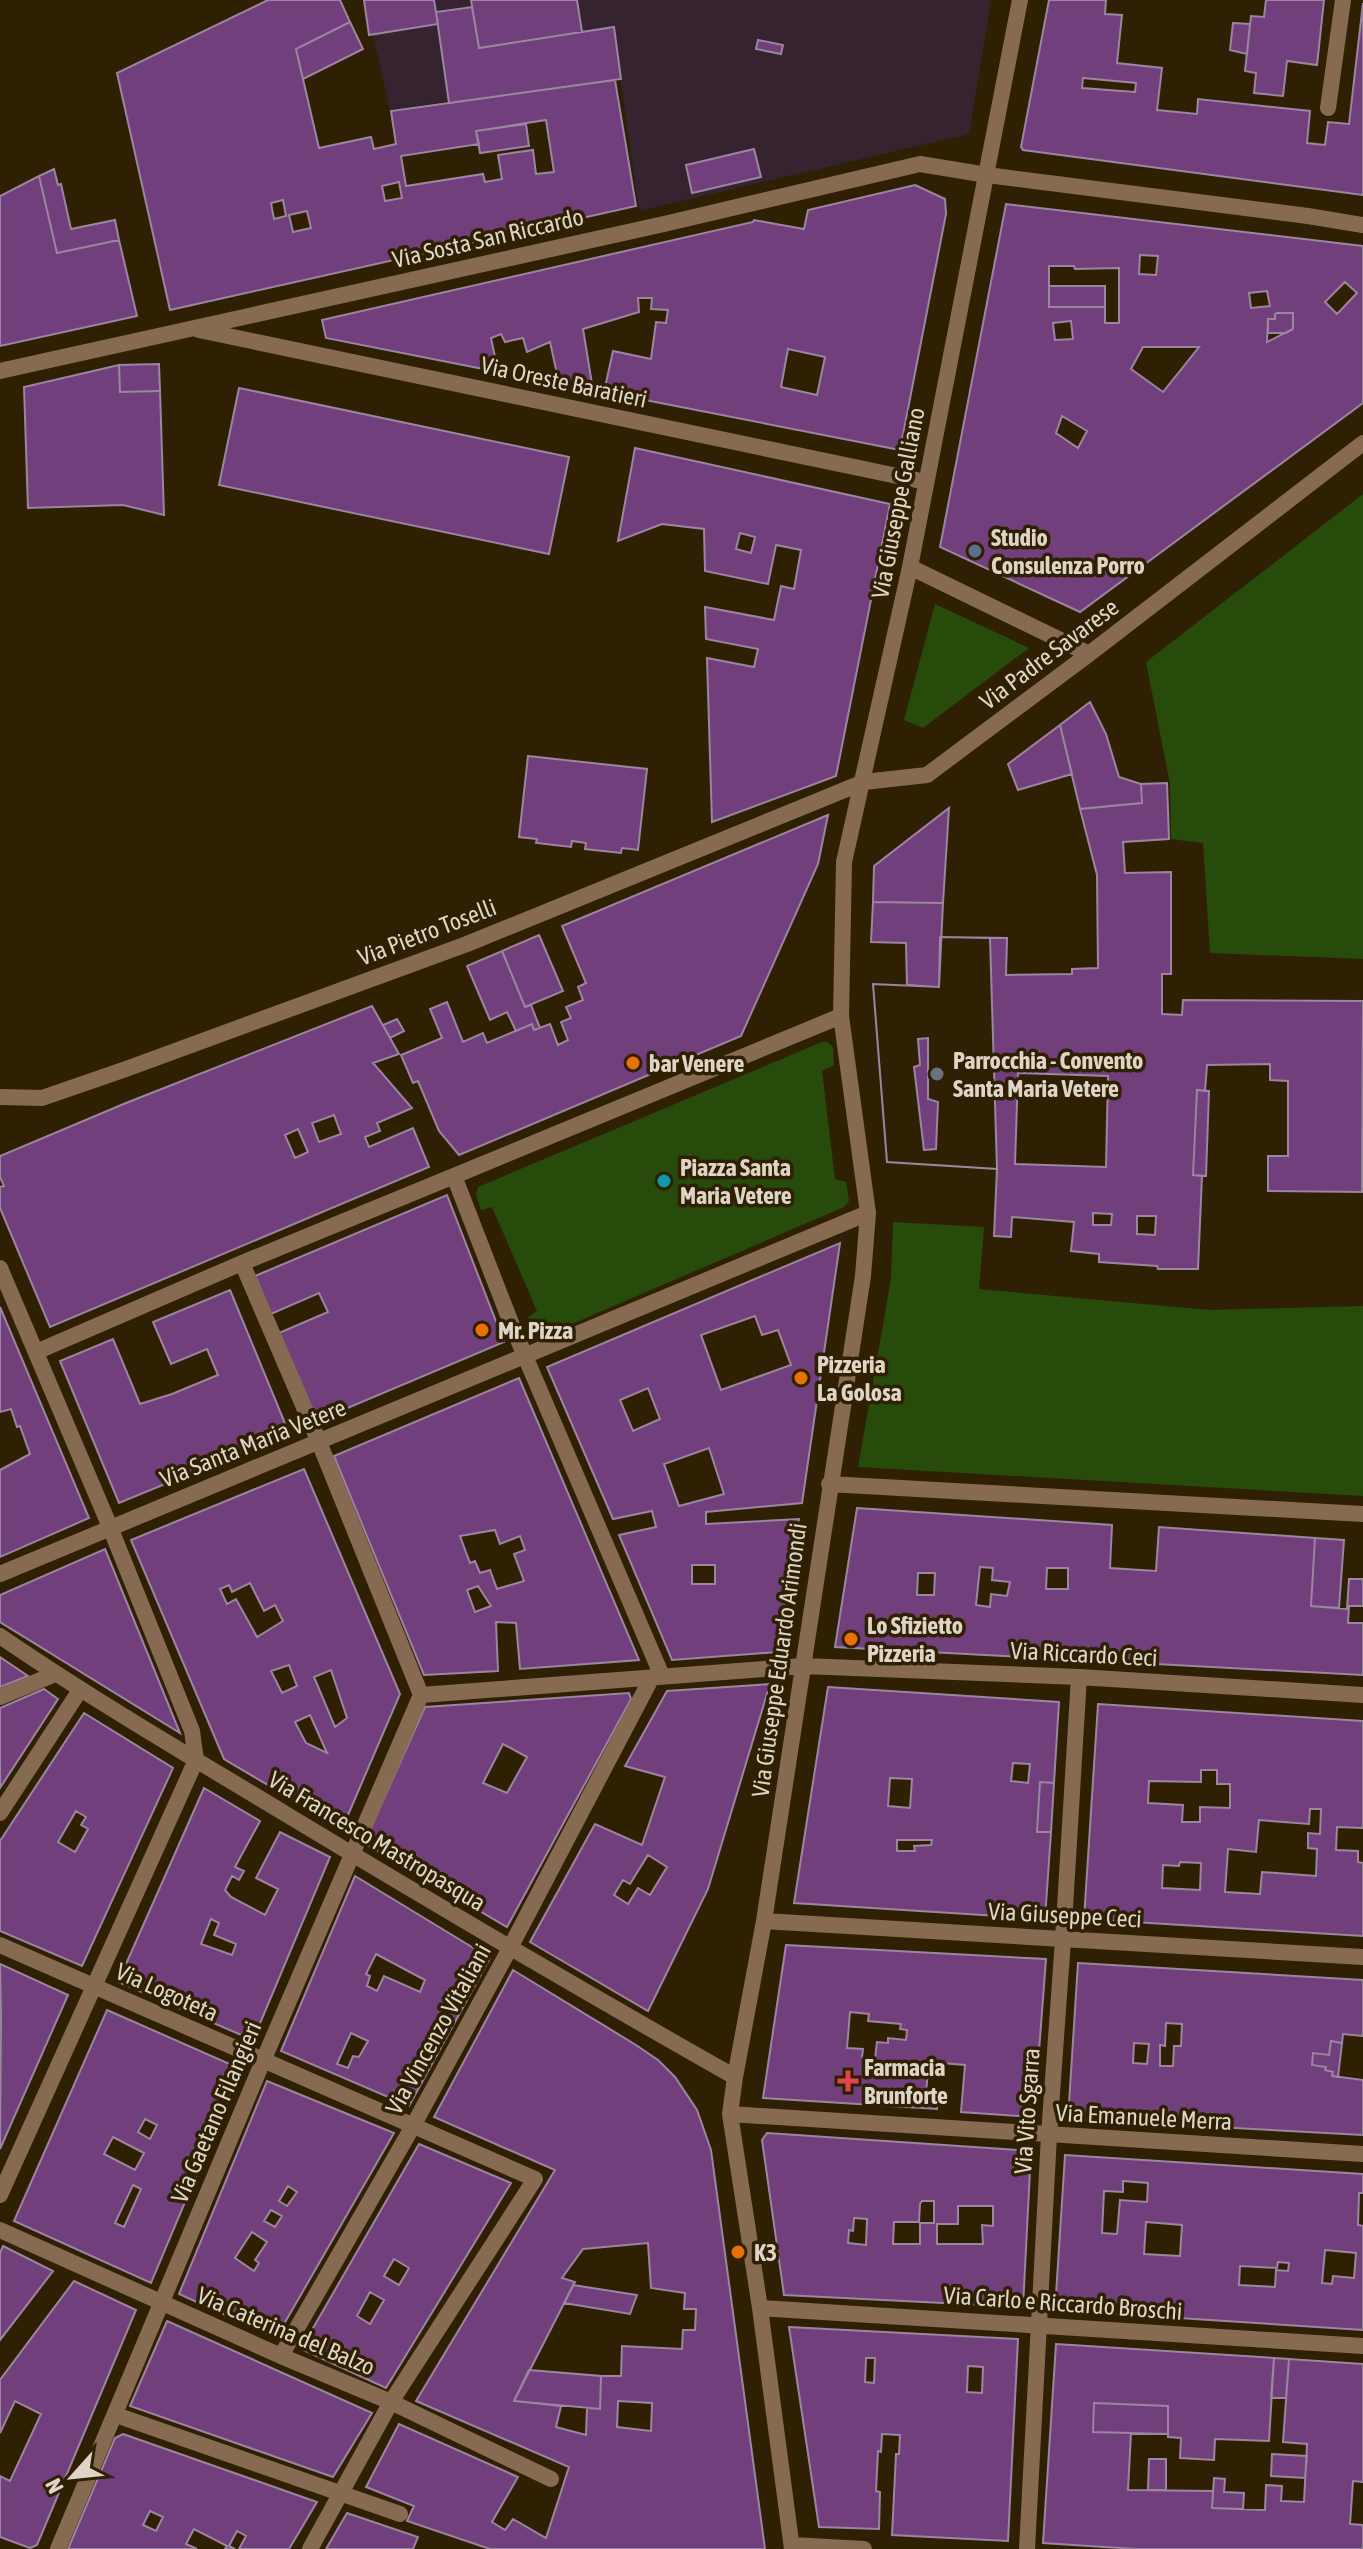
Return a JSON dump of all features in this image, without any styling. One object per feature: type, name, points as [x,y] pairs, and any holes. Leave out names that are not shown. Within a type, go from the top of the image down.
[{"type":"street","name":"Via Giuseppe Galliano","points":[[841,1016],[844,862],[910,567],[1020,0]]},
{"type":"street","points":[[1328,108],[1343,0]]},
{"type":"street","name":"Via Sosta San Riccardo","points":[[0,371],[920,164],[1363,225]]},
{"type":"street","name":"Via Oreste Baratieri","points":[[193,328],[926,482]]},
{"type":"street","name":"Via Padre Savarese","points":[[864,782],[927,775],[1363,443]]},
{"type":"street","points":[[910,567],[1089,654]]},
{"type":"street","name":"Via Pietro Toselli","points":[[0,1097],[42,1098],[170,1053],[467,944],[864,782]]},
{"type":"street","points":[[36,1352],[242,1263],[841,1016],[868,1213],[524,1355]]},
{"type":"street","points":[[454,1176],[657,1677]]},
{"type":"street","name":"Via Giuseppe Eduardo Arimondi","points":[[792,2547],[730,2114],[764,1921],[863,1276],[868,1213]]},
{"type":"street","points":[[242,1263],[319,1442],[421,1695]]},
{"type":"street","points":[[0,1268],[192,1731],[196,1760],[0,2195]]},
{"type":"street","name":"Via Santa Maria Vetere","points":[[0,1574],[524,1355]]},
{"type":"street","points":[[829,1484],[1363,1514]]},
{"type":"street","name":"Via Francesco Mastropasqua","points":[[0,1636],[80,1690],[196,1760],[510,1948],[735,2077]]},
{"type":"street","name":"Via Riccardo Ceci","points":[[421,1695],[803,1666],[1079,1677],[1363,1695]]},
{"type":"street","points":[[0,1697],[55,1674]]},
{"type":"street","name":"Via Vincenzo Vitaliani","points":[[281,2356],[413,2126],[657,1677]]},
{"type":"street","name":"Via Vito Sgarra","points":[[1027,2549],[1049,2135],[1079,1677]]},
{"type":"street","points":[[0,1813],[80,1690]]},
{"type":"street","name":"Via Gaetano Filangieri","points":[[58,2549],[421,1695]]},
{"type":"street","name":"Via Giuseppe Ceci","points":[[764,1921],[1363,1957]]},
{"type":"street","name":"Via Logoteta","points":[[0,1945],[535,2179],[391,2402]]},
{"type":"street","name":"Via Emanuele Merra","points":[[730,2114],[1363,2154]]},
{"type":"street","name":"Via Caterina del Balzo","points":[[0,2230],[391,2402],[551,2479]]},
{"type":"street","name":"Via Carlo e Riccardo Broschi","points":[[760,2308],[1363,2346]]},
{"type":"street","points":[[310,2549],[391,2402]]},
{"type":"street","points":[[116,2415],[400,2514]]},
{"type":"street","points":[[792,2547],[864,2549]]},
{"type":"shaded area","points":[[365,0],[991,0],[969,134],[639,211],[620,75],[390,110]]},
{"type":"green space","points":[[1363,494],[1363,959],[1210,953],[1203,843],[1171,839],[1170,784],[1146,662]]},
{"type":"green space","points":[[935,604],[1029,648],[923,728],[904,720]]},
{"type":"green space","points":[[828,1042],[833,1047],[834,1065],[822,1071],[835,1179],[846,1182],[849,1201],[844,1207],[544,1336],[535,1333],[528,1317],[537,1311],[492,1207],[481,1210],[476,1195],[478,1187]]},
{"type":"green space","points":[[893,1222],[984,1227],[979,1289],[1209,1310],[1363,1306],[1363,1496],[858,1467],[891,1279]]},
{"type":"building","points":[[268,0],[340,0],[350,22],[296,49],[319,148],[371,137],[374,149],[396,144],[391,111],[615,80],[636,206],[170,310],[117,73]],"holes":[[[546,120],[554,172],[536,174],[533,150],[498,155],[502,179],[485,182],[483,174],[406,186],[401,156],[479,144],[476,131]],[[399,182],[402,198],[385,201],[382,186]],[[283,200],[286,216],[274,219],[271,203]],[[307,211],[311,228],[293,232],[289,215]]]},
{"type":"building","points":[[364,0],[434,0],[438,24],[369,35]]},
{"type":"building","points":[[471,0],[577,0],[582,32],[479,48]]},
{"type":"building","points":[[1049,0],[1106,0],[1105,14],[1122,15],[1117,63],[1162,68],[1157,110],[1197,114],[1198,99],[1310,111],[1307,143],[1325,145],[1328,122],[1349,124],[1363,3],[1363,195],[1023,150],[1021,147]],"holes":[[[1083,78],[1136,83],[1135,92],[1082,88]]]},
{"type":"building","points":[[1266,0],[1324,0],[1317,65],[1287,61],[1283,96],[1254,93],[1256,73],[1245,71],[1251,16],[1264,17]]},
{"type":"building","points":[[472,7],[479,48],[614,27],[621,79],[449,103],[436,12]]},
{"type":"building","points":[[350,22],[363,49],[303,79],[296,49]]},
{"type":"building","points":[[1233,23],[1250,24],[1247,54],[1230,50]]},
{"type":"building","points":[[758,40],[783,45],[781,54],[756,49]]},
{"type":"building","points":[[526,124],[529,146],[480,153],[476,131]]},
{"type":"building","points":[[754,149],[761,177],[692,193],[686,165]]},
{"type":"building","points":[[54,169],[58,185],[61,184],[71,229],[115,220],[119,240],[57,253],[39,176]]},
{"type":"building","points":[[39,176],[57,253],[119,240],[137,316],[0,346],[0,196]]},
{"type":"building","points":[[915,185],[945,199],[946,214],[900,450],[604,392],[613,351],[651,359],[656,322],[666,323],[668,310],[651,309],[652,298],[638,298],[639,312],[583,329],[593,390],[559,383],[550,342],[527,352],[523,338],[505,342],[501,334],[491,338],[495,357],[481,361],[483,369],[326,338],[322,320],[754,220],[804,229],[808,210]],"holes":[[[788,349],[825,357],[817,395],[781,387]]]},
{"type":"building","points":[[1006,204],[1363,246],[1363,403],[1080,612],[940,547]],"holes":[[[1140,255],[1158,256],[1156,275],[1139,274]],[[1049,266],[1119,268],[1119,323],[1105,323],[1105,307],[1049,307]],[[1345,282],[1357,293],[1337,314],[1325,302]],[[1267,291],[1270,306],[1251,308],[1249,293]],[[1277,313],[1293,313],[1293,329],[1267,342],[1268,319],[1275,319]],[[1071,321],[1073,339],[1055,340],[1053,323]],[[1143,347],[1199,347],[1163,392],[1131,369]],[[1062,416],[1087,431],[1078,448],[1056,433]]]},
{"type":"building","points":[[1049,286],[1105,286],[1105,307],[1049,307]]},
{"type":"building","points":[[1277,313],[1293,313],[1293,329],[1286,333],[1268,333],[1268,319],[1275,319]]},
{"type":"building","points":[[159,364],[160,391],[120,392],[119,365]]},
{"type":"building","points":[[119,365],[120,392],[160,391],[164,515],[123,505],[28,508],[24,387]]},
{"type":"building","points":[[239,388],[569,457],[549,554],[219,485]]},
{"type":"building","points":[[635,448],[890,504],[836,776],[712,822],[707,658],[754,667],[758,649],[706,639],[705,607],[774,620],[781,586],[794,589],[801,550],[776,545],[768,584],[705,571],[704,529],[662,524],[618,541]],"holes":[[[740,533],[755,537],[751,553],[736,549]]]},
{"type":"building","points":[[1090,702],[1106,734],[1119,777],[1141,784],[1142,803],[1080,809],[1060,725]]},
{"type":"building","points":[[1060,725],[1072,774],[1018,790],[1008,764]]},
{"type":"building","points":[[528,756],[647,769],[638,850],[622,848],[621,853],[585,849],[586,843],[572,841],[571,847],[536,843],[537,839],[519,837]]},
{"type":"building","points":[[1167,783],[1169,839],[1123,842],[1125,873],[1171,872],[1171,974],[1162,974],[1162,1014],[1182,1015],[1183,1000],[1363,1001],[1362,1192],[1268,1191],[1268,1156],[1288,1156],[1288,1081],[1270,1080],[1270,1064],[1207,1065],[1205,1091],[1197,1090],[1193,1175],[1202,1176],[1198,1269],[1158,1269],[1157,1266],[1099,1262],[1099,1254],[1071,1251],[1074,1222],[1012,1217],[1011,1237],[994,1236],[997,1169],[887,1162],[873,984],[939,987],[940,937],[1007,938],[1006,975],[1072,974],[1072,969],[1098,968],[1097,875],[1080,809],[1142,803],[1141,784]],"holes":[[[928,1038],[928,1099],[938,1102],[936,1149],[924,1150],[914,1067],[920,1065],[918,1039]],[[1018,1073],[1108,1076],[1106,1167],[1015,1164]],[[1093,1213],[1112,1214],[1111,1225],[1093,1225]],[[1137,1216],[1156,1216],[1155,1235],[1137,1234]]]},
{"type":"building","points":[[949,808],[943,903],[873,902],[874,866]]},
{"type":"building","points":[[828,815],[818,864],[741,1036],[459,1155],[439,1131],[418,1081],[413,1083],[401,1055],[442,1038],[430,1009],[447,1002],[463,1042],[483,1033],[487,1043],[532,1024],[534,1030],[550,1024],[558,1045],[568,1040],[561,1022],[571,1018],[566,1007],[583,1000],[578,987],[586,983],[562,926]]},
{"type":"building","points":[[873,902],[943,903],[939,987],[907,985],[906,943],[871,942]]},
{"type":"building","points":[[539,935],[563,991],[525,1007],[502,951]]},
{"type":"building","name":"Parrocchia - Convento Santa Maria Vetere","points":[[940,937],[990,938],[997,1169],[887,1162],[873,984],[939,987]]},
{"type":"building","points":[[502,951],[525,1007],[531,1005],[540,1028],[534,1030],[532,1024],[516,1031],[507,1012],[490,1020],[467,966]]},
{"type":"building","points":[[372,1006],[399,1054],[373,1063],[412,1108],[377,1123],[380,1131],[365,1137],[369,1147],[413,1128],[429,1167],[50,1327],[0,1208],[0,1187],[4,1186],[0,1177],[0,1156]],"holes":[[[334,1115],[341,1134],[319,1142],[312,1123]],[[298,1129],[308,1152],[295,1158],[285,1135]]]},
{"type":"building","points":[[397,1019],[404,1031],[390,1038],[383,1025]]},
{"type":"building","points":[[1197,1090],[1209,1091],[1206,1176],[1193,1175]]},
{"type":"building","points":[[447,1195],[504,1342],[317,1421],[279,1333],[328,1312],[319,1293],[271,1314],[255,1276]]},
{"type":"building","points":[[840,1243],[802,1503],[706,1512],[706,1524],[799,1519],[777,1652],[672,1660],[619,1535],[656,1527],[652,1511],[613,1519],[547,1367]],"holes":[[[755,1316],[762,1335],[778,1330],[791,1365],[721,1390],[701,1335]],[[648,1388],[660,1419],[633,1431],[620,1400]],[[709,1448],[724,1494],[679,1506],[664,1464]],[[692,1565],[715,1565],[715,1584],[692,1584]]]},
{"type":"building","points":[[230,1290],[289,1433],[119,1503],[60,1361],[113,1339],[140,1404],[218,1375],[207,1349],[171,1364],[153,1322]]},
{"type":"building","points":[[0,1307],[89,1518],[0,1557],[0,1470],[30,1454],[11,1409],[0,1412]]},
{"type":"building","points":[[519,1378],[639,1660],[520,1669],[516,1623],[496,1622],[498,1671],[424,1675],[334,1456]],"holes":[[[495,1530],[500,1544],[520,1536],[525,1550],[514,1554],[524,1581],[497,1589],[490,1570],[480,1573],[475,1561],[470,1563],[460,1536]],[[478,1586],[491,1606],[475,1612],[467,1590]]]},
{"type":"building","points":[[304,1469],[400,1694],[342,1829],[224,1759],[131,1540]],"holes":[[[250,1583],[264,1611],[275,1605],[283,1621],[257,1637],[236,1599],[227,1604],[220,1589],[229,1585],[232,1592]],[[289,1665],[297,1686],[282,1693],[271,1671]],[[331,1670],[347,1718],[335,1727],[314,1677]],[[310,1715],[327,1753],[306,1743],[295,1722]]]},
{"type":"building","points":[[857,1508],[1112,1525],[1110,1568],[1156,1571],[1159,1527],[1315,1538],[1311,1606],[1347,1609],[1349,1579],[1363,1579],[1363,1606],[1349,1606],[1348,1623],[1363,1623],[1363,1675],[835,1647]],"holes":[[[980,1567],[993,1568],[992,1580],[1010,1582],[1007,1596],[991,1594],[990,1607],[976,1605]],[[1047,1568],[1068,1568],[1068,1589],[1046,1589]],[[918,1573],[935,1573],[934,1595],[917,1595]]]},
{"type":"building","points":[[1315,1538],[1344,1540],[1339,1608],[1311,1606]]},
{"type":"building","points":[[105,1549],[180,1733],[0,1622],[0,1595]]},
{"type":"building","points":[[0,1657],[28,1676],[0,1687]]},
{"type":"building","points":[[770,1684],[708,1889],[648,2011],[530,1942],[595,1824],[642,1845],[665,1777],[625,1766],[667,1691]],"holes":[[[648,1855],[667,1867],[650,1895],[638,1888],[628,1904],[614,1895],[623,1880],[630,1884]]]},
{"type":"building","points":[[828,1687],[1059,1702],[1054,1783],[1040,1782],[1037,1832],[1051,1832],[1045,1919],[794,1903]],"holes":[[[1013,1763],[1030,1764],[1028,1783],[1011,1781]],[[890,1778],[912,1779],[910,1808],[888,1806]],[[897,1840],[932,1840],[931,1845],[914,1846],[915,1851],[897,1851]]]},
{"type":"building","points":[[44,1689],[58,1699],[0,1788],[0,1708]]},
{"type":"building","points":[[629,1693],[631,1699],[507,1927],[364,1843],[425,1707]],"holes":[[[503,1744],[527,1757],[507,1793],[483,1783]]]},
{"type":"building","points":[[1098,1704],[1363,1721],[1363,1828],[1337,1827],[1336,1850],[1358,1851],[1358,1862],[1363,1863],[1363,1936],[1084,1919]],"holes":[[[1201,1770],[1217,1770],[1217,1784],[1230,1784],[1230,1808],[1200,1807],[1200,1822],[1182,1822],[1183,1805],[1148,1803],[1149,1781],[1201,1782]],[[1310,1809],[1321,1809],[1320,1834],[1308,1833],[1308,1848],[1317,1849],[1316,1876],[1262,1872],[1260,1894],[1225,1892],[1228,1849],[1256,1852],[1259,1820],[1309,1824]],[[1180,1862],[1201,1863],[1200,1890],[1162,1888],[1163,1865],[1179,1866]]]},
{"type":"building","points":[[84,1713],[173,1768],[82,1966],[0,1931],[0,1841]],"holes":[[[76,1811],[86,1817],[81,1825],[88,1829],[75,1852],[58,1842]]]},
{"type":"building","points":[[1040,1782],[1054,1783],[1051,1832],[1037,1832]]},
{"type":"building","points":[[204,1788],[260,1821],[235,1867],[244,1871],[239,1880],[232,1876],[225,1890],[231,1897],[265,1915],[278,1889],[256,1878],[280,1832],[330,1857],[253,2040],[118,1982]],"holes":[[[211,1919],[219,1923],[214,1935],[236,1944],[232,1955],[201,1944]]]},
{"type":"building","points":[[355,1876],[490,1958],[409,2106],[281,2051]],"holes":[[[376,1954],[425,1980],[420,1992],[384,1976],[377,1991],[367,1986],[370,1976],[366,1974]],[[351,2033],[368,2041],[359,2057],[353,2056],[348,2068],[337,2064]]]},
{"type":"building","points":[[786,1945],[1046,1959],[1034,2117],[961,2112],[965,2065],[929,2062],[926,2092],[938,2094],[937,2109],[763,2098]],"holes":[[[850,2012],[869,2014],[868,2021],[901,2024],[900,2029],[907,2030],[906,2040],[888,2038],[888,2043],[877,2042],[875,2059],[862,2057],[863,2049],[847,2048]]]},
{"type":"building","points":[[1078,1963],[1363,1980],[1363,2036],[1343,2034],[1342,2043],[1331,2041],[1329,2055],[1313,2053],[1312,2065],[1326,2067],[1325,2070],[1333,2072],[1332,2076],[1363,2080],[1363,2135],[1068,2119]],"holes":[[[1166,2023],[1182,2024],[1181,2046],[1174,2046],[1173,2066],[1160,2066],[1160,2045],[1165,2046]],[[1134,2043],[1149,2044],[1147,2064],[1133,2063]]]},
{"type":"building","points":[[0,1964],[68,1995],[0,2149],[1,2016]]},
{"type":"building","points":[[513,1970],[636,2045],[675,2077],[697,2110],[711,2150],[765,2549],[490,2549],[407,2521],[414,2506],[366,2487],[399,2424],[518,2477],[492,2522],[505,2530],[513,2519],[546,2538],[569,2467],[416,2401],[555,2170],[434,2117]],"holes":[[[648,2243],[651,2288],[685,2293],[684,2309],[696,2309],[695,2330],[683,2330],[682,2349],[622,2346],[621,2376],[601,2376],[600,2409],[587,2408],[586,2435],[556,2427],[561,2406],[514,2401],[575,2282],[562,2278],[583,2249]],[[618,2401],[652,2403],[651,2431],[617,2427]]]},
{"type":"building","points":[[107,2010],[241,2069],[151,2283],[14,2221]],"holes":[[[145,2119],[157,2125],[150,2139],[138,2132]],[[113,2137],[144,2153],[135,2170],[104,2154]],[[133,2185],[141,2189],[124,2227],[115,2223]]]},
{"type":"building","points":[[1331,2041],[1342,2043],[1338,2077],[1332,2076],[1333,2072],[1325,2070],[1326,2067],[1312,2065],[1313,2053],[1329,2055]]},
{"type":"building","points":[[267,2081],[394,2133],[276,2338],[179,2294]],"holes":[[[288,2186],[297,2192],[287,2206],[279,2201]],[[271,2210],[282,2216],[275,2227],[264,2221]],[[252,2232],[267,2242],[255,2260],[259,2263],[254,2271],[235,2258]]]},
{"type":"building","points":[[767,2133],[1031,2151],[1023,2307],[784,2295],[762,2140]],"holes":[[[922,2201],[934,2201],[934,2223],[920,2223],[920,2244],[893,2244],[894,2222],[919,2222]],[[958,2206],[993,2206],[993,2226],[982,2225],[983,2244],[937,2244],[937,2224],[958,2224]],[[854,2218],[867,2219],[866,2245],[848,2243],[849,2230],[853,2231]]]},
{"type":"building","points":[[419,2144],[511,2183],[386,2388],[301,2349]],"holes":[[[394,2259],[409,2268],[399,2285],[384,2276]],[[370,2292],[384,2300],[370,2324],[357,2316]]]},
{"type":"building","points":[[1065,2155],[1363,2174],[1358,2225],[1363,2226],[1363,2330],[1055,2310]],"holes":[[[1123,2181],[1148,2183],[1147,2202],[1120,2200],[1117,2234],[1102,2233],[1104,2191],[1123,2192]],[[1146,2222],[1182,2225],[1180,2256],[1144,2254]],[[1325,2250],[1356,2253],[1354,2278],[1333,2276],[1332,2284],[1322,2283]],[[1278,2262],[1289,2263],[1288,2271],[1276,2270],[1275,2287],[1239,2285],[1240,2266],[1277,2268]]]},
{"type":"building","points":[[3,2246],[53,2271],[0,2340],[0,2253]]},
{"type":"building","points":[[74,2281],[136,2310],[37,2545],[30,2548],[0,2537],[0,2476],[10,2481],[41,2414],[15,2401],[0,2433],[0,2380]]},
{"type":"building","points":[[573,2285],[637,2295],[630,2314],[564,2303]]},
{"type":"building","points":[[167,2321],[372,2413],[333,2477],[130,2406]]},
{"type":"building","points":[[789,2327],[1018,2339],[1008,2541],[892,2535],[896,2454],[899,2454],[900,2435],[882,2434],[881,2452],[878,2451],[876,2491],[880,2492],[879,2529],[819,2527]],"holes":[[[866,2358],[875,2358],[874,2383],[865,2382]],[[968,2366],[983,2367],[982,2393],[967,2392]]]},
{"type":"building","points":[[1056,2344],[1274,2358],[1269,2441],[1215,2439],[1214,2460],[1180,2458],[1181,2438],[1168,2437],[1168,2406],[1094,2403],[1093,2432],[1131,2433],[1128,2490],[1213,2491],[1212,2508],[1265,2510],[1266,2485],[1282,2486],[1281,2501],[1304,2502],[1307,2444],[1283,2442],[1289,2359],[1363,2364],[1363,2482],[1353,2481],[1350,2524],[1363,2525],[1363,2549],[1135,2549],[1043,2543]]},
{"type":"building","points":[[1274,2358],[1289,2359],[1286,2398],[1271,2398]]},
{"type":"building","points":[[529,2370],[601,2376],[600,2409],[514,2401]]},
{"type":"building","points":[[1094,2403],[1168,2406],[1168,2434],[1093,2432]]},
{"type":"building","points":[[123,2434],[317,2502],[289,2549],[239,2549],[246,2536],[237,2531],[229,2546],[235,2549],[225,2549],[227,2546],[194,2529],[186,2544],[197,2549],[68,2549],[115,2438]],"holes":[[[150,2511],[163,2517],[156,2531],[143,2525]]]},
{"type":"building","points":[[1272,2454],[1307,2456],[1305,2478],[1271,2476]]},
{"type":"building","points":[[1149,2459],[1166,2459],[1166,2490],[1148,2490]]},
{"type":"building","points":[[1214,2478],[1225,2479],[1224,2492],[1244,2493],[1243,2509],[1212,2508]]},
{"type":"building","points":[[347,2513],[418,2537],[413,2549],[326,2549]]},
{"type":"place","name":"Studio Consulenza Porro","points":[[975,551]]},
{"type":"place","name":"bar Venere","points":[[633,1063]]},
{"type":"place","name":"Parrocchia - Convento Santa Maria Vetere","points":[[937,1074]]},
{"type":"place","name":"Piazza Santa Maria Vetere","points":[[664,1181]]},
{"type":"place","name":"Mr. Pizza","points":[[482,1330]]},
{"type":"place","name":"Pizzeria La Golosa","points":[[801,1378]]},
{"type":"place","name":"Lo Sfizietto Pizzeria","points":[[851,1639]]},
{"type":"place","name":"Farmacia Brunforte","points":[[848,2081]]},
{"type":"place","name":"K3","points":[[738,2252]]}]
